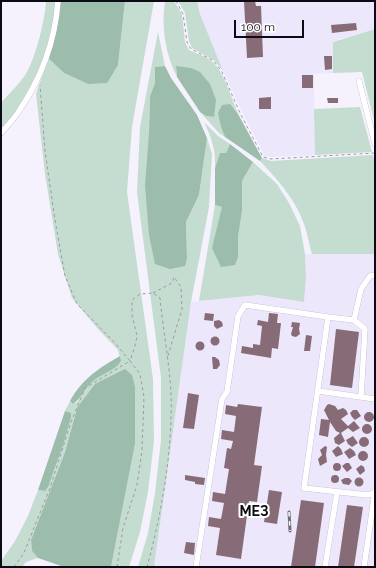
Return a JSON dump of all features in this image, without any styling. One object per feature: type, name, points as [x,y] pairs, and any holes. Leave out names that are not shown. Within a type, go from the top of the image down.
[{"type":"lane","points":[[1,133],[16,114],[40,72],[47,56],[58,1]]},
{"type":"lane","points":[[359,81],[375,144]]},
{"type":"lane","points":[[354,320],[361,289],[370,276],[375,275]]},
{"type":"lane","points":[[196,567],[222,399],[227,392],[238,316],[245,305],[354,320],[366,329],[361,397]]},
{"type":"lane","points":[[328,317],[304,488],[367,495],[375,491]]},
{"type":"lane","points":[[318,391],[375,399]]},
{"type":"lane","points":[[364,567],[375,491]]},
{"type":"lane","points":[[325,567],[337,492]]},
{"type":"path","points":[[176,1],[183,14],[187,42],[191,49],[214,62],[222,72],[240,113],[263,157],[271,159],[375,153]]},
{"type":"path","points":[[40,84],[45,151],[65,276],[77,304],[115,343],[140,374],[144,397],[142,450],[137,485],[123,528],[117,567]]},
{"type":"path","points":[[14,567],[24,554],[50,488],[71,422],[85,388],[130,361],[135,346],[136,336],[132,315],[132,300],[140,294],[153,293],[172,283],[174,278],[182,287],[182,309],[167,360]]},
{"type":"path","points":[[146,567],[157,530],[164,490],[171,421],[171,391],[160,298],[153,293]]},
{"type":"shaded area","points":[[197,1],[375,1],[375,29],[333,41],[333,73],[314,74],[315,155],[265,156],[223,71],[200,14]]},
{"type":"shaded area","points":[[305,254],[375,254],[375,567],[154,567],[191,302],[259,295],[304,302],[306,278]]},
{"type":"green space","points":[[46,1],[56,1],[54,19],[45,54],[21,102],[1,132],[1,103],[22,80],[34,57],[40,38]]},
{"type":"green space","points":[[60,1],[125,1],[118,65],[107,83],[88,84],[64,73],[48,58]]},
{"type":"green space","points":[[125,1],[154,1],[132,127],[127,192],[153,379],[154,441],[148,492],[140,532],[129,567],[111,567],[135,444],[77,408],[65,452],[31,540],[32,551],[38,558],[26,562],[22,567],[1,567],[1,561],[15,541],[28,516],[38,490],[45,491],[53,473],[71,418],[70,413],[65,411],[70,401],[73,404],[77,402],[91,382],[111,370],[121,361],[118,350],[72,298],[58,254],[45,174],[36,94],[48,58],[64,73],[88,84],[118,65]]},
{"type":"green space","points":[[165,1],[174,1],[182,14],[185,42],[189,50],[212,61],[225,80],[238,114],[230,105],[221,127],[225,137],[219,133],[200,112],[206,116],[214,117],[176,66],[177,77],[173,68],[165,40]]},
{"type":"green space","points":[[178,1],[197,1],[200,14],[223,71],[215,61],[192,48],[189,41],[185,13]]},
{"type":"green space","points":[[375,29],[375,124],[362,72],[333,73],[333,42]]},
{"type":"green space","points":[[158,32],[165,66],[155,67],[155,83],[150,96],[149,133],[187,258],[186,222],[199,195],[207,138],[212,154],[209,207],[191,302],[154,567],[138,567],[148,533],[155,493],[161,440],[161,378],[137,192],[140,127]]},
{"type":"green space","points":[[165,66],[171,78],[197,115],[207,138],[199,195],[186,222],[187,258],[185,266],[170,269],[155,264],[149,235],[145,185],[150,96],[155,83],[155,67]]},
{"type":"green space","points":[[176,66],[191,68],[200,72],[210,84],[216,100],[214,117],[206,116],[200,112],[177,77]]},
{"type":"green space","points":[[230,104],[238,114],[262,158],[260,161],[225,137],[218,113],[222,105]]},
{"type":"green space","points":[[360,107],[372,152],[315,155],[314,109]]},
{"type":"green space","points":[[204,122],[218,136],[230,144],[226,153],[220,153],[215,168],[213,145]]},
{"type":"green space","points":[[230,144],[253,162],[242,181],[242,211],[238,237],[238,257],[235,265],[221,267],[212,248],[222,207],[215,205],[215,168],[220,153],[226,153]]},
{"type":"green space","points":[[373,155],[375,164],[375,254],[312,254],[302,217],[297,208],[280,183],[260,161],[262,158],[271,161]]},
{"type":"green space","points":[[253,162],[277,184],[289,203],[300,226],[305,254],[306,278],[304,302],[259,295],[199,301],[215,205],[222,207],[238,257],[238,237],[242,211],[242,181]]},
{"type":"green space","points":[[120,356],[121,361],[111,370],[92,382],[76,402],[73,404],[70,401],[86,380],[105,365]]},
{"type":"green space","points":[[125,369],[132,375],[135,387],[135,444],[111,567],[64,567],[38,558],[32,551],[31,540],[65,452],[77,408],[95,384]]},
{"type":"green space","points":[[65,411],[71,413],[71,418],[62,449],[48,487],[45,491],[38,490]]},
{"type":"building","points":[[244,1],[255,1],[256,6],[261,6],[263,57],[247,58]]},
{"type":"building","points":[[356,23],[357,30],[332,33],[331,25]]},
{"type":"building","points":[[324,56],[332,56],[332,69],[325,70]]},
{"type":"building","points":[[302,75],[313,75],[313,88],[302,88]]},
{"type":"building","points":[[271,97],[271,109],[259,109],[259,98]]},
{"type":"building","points":[[327,98],[338,98],[338,103],[328,103]]},
{"type":"building","points":[[205,313],[214,314],[213,321],[204,320]]},
{"type":"building","points":[[269,313],[278,314],[277,323],[281,323],[278,349],[272,348],[271,358],[241,353],[242,346],[253,348],[253,344],[260,345],[262,326],[257,325],[258,320],[268,322]]},
{"type":"building","points":[[219,320],[222,322],[223,326],[217,329],[214,326],[214,321]]},
{"type":"building","points":[[292,322],[300,323],[300,334],[296,337],[292,336],[291,334],[293,327],[291,327]]},
{"type":"building","points":[[336,329],[359,332],[352,388],[330,385]]},
{"type":"building","points":[[306,335],[312,336],[310,351],[304,351]]},
{"type":"building","points":[[213,337],[217,337],[219,341],[217,345],[213,345],[211,343],[211,339]]},
{"type":"building","points":[[198,342],[202,342],[204,346],[202,350],[198,350],[196,348],[196,344]]},
{"type":"building","points":[[212,357],[219,360],[220,365],[217,369],[213,369]]},
{"type":"building","points":[[188,393],[199,395],[194,429],[183,428]]},
{"type":"building","points":[[238,404],[262,407],[254,465],[262,466],[257,502],[249,501],[241,559],[216,555],[220,528],[208,526],[209,517],[221,519],[224,503],[212,501],[213,492],[225,494],[229,469],[224,468],[227,448],[231,449],[233,441],[221,439],[222,430],[234,432],[236,416],[225,414],[226,405],[237,407]]},
{"type":"building","points":[[329,404],[335,406],[338,410],[343,408],[346,410],[348,414],[341,419],[348,426],[354,421],[360,428],[353,432],[348,428],[341,433],[345,441],[339,445],[335,443],[334,438],[340,433],[336,431],[330,422],[328,437],[319,435],[321,419],[329,420],[324,410]]},
{"type":"building","points":[[353,410],[357,410],[361,416],[355,420],[350,413]]},
{"type":"building","points":[[369,412],[374,417],[369,422],[364,417]]},
{"type":"building","points":[[367,424],[372,429],[367,434],[362,429]]},
{"type":"building","points":[[353,436],[358,443],[352,447],[346,440]]},
{"type":"building","points":[[364,437],[369,442],[364,447],[359,442]]},
{"type":"building","points":[[325,446],[327,447],[327,462],[320,466],[318,459],[322,455],[320,450]]},
{"type":"building","points":[[338,446],[343,454],[336,457],[332,451]]},
{"type":"building","points":[[350,448],[356,455],[349,459],[344,452]]},
{"type":"building","points":[[363,451],[368,456],[363,461],[358,456]]},
{"type":"building","points":[[335,463],[339,463],[341,467],[339,471],[335,471],[333,469],[333,465]]},
{"type":"building","points":[[349,463],[352,468],[347,472],[342,466]]},
{"type":"building","points":[[361,465],[364,467],[365,471],[360,475],[356,469]]},
{"type":"building","points":[[185,475],[205,478],[204,485],[195,484],[195,482],[185,480]]},
{"type":"building","points":[[333,475],[337,475],[339,479],[337,483],[333,483],[331,481],[331,477]]},
{"type":"building","points":[[359,477],[364,482],[359,487],[354,482]]},
{"type":"building","points":[[349,478],[352,481],[349,485],[343,484],[341,480]]},
{"type":"building","points":[[269,490],[282,492],[277,524],[264,522]]},
{"type":"building","points":[[301,500],[324,503],[315,567],[291,567]]},
{"type":"building","points":[[347,505],[363,507],[354,567],[338,567]]},
{"type":"building","points":[[186,542],[195,543],[194,555],[184,553]]},
{"type":"railway","points":[[289,512],[290,531]]},
{"type":"district","name":"МЕЗ","points":[[254,512]]}]
